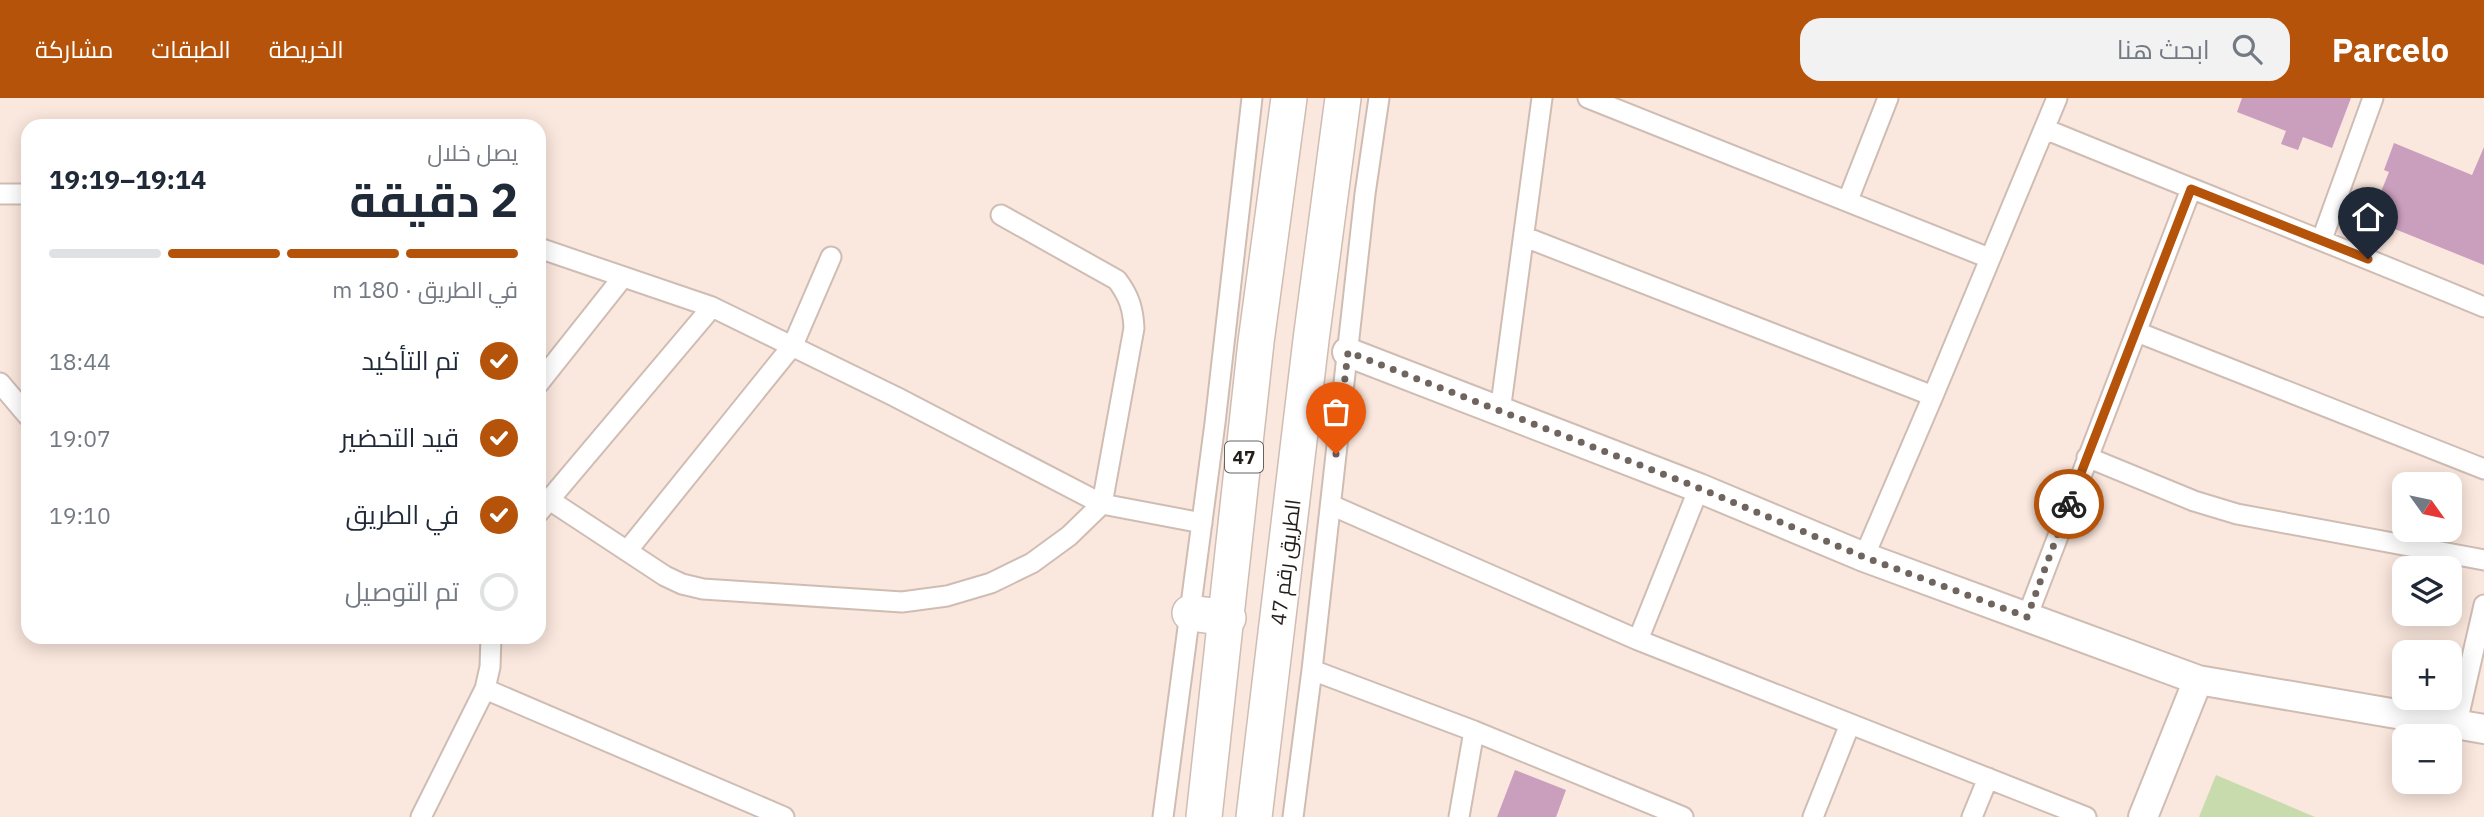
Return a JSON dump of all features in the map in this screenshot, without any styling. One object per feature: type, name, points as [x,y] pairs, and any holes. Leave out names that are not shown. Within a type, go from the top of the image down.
[{"type":"highway","name":"47","points":[[1204,817],[1256,342],[1289,98]]},
{"type":"highway","name":"الطريق رقم 47","points":[[1254,817],[1343,98]]},
{"type":"highway","points":[[1190,613],[1227,618]]},
{"type":"street","points":[[1163,817],[1202,523],[1252,98]]},
{"type":"street","points":[[1293,817],[1365,194],[1379,98]]},
{"type":"street","points":[[1500,412],[1542,98]]},
{"type":"street","points":[[1588,98],[1989,258]]},
{"type":"street","points":[[1848,200],[1888,98]]},
{"type":"street","points":[[1864,557],[2057,98]]},
{"type":"street","points":[[2322,239],[2373,98]]},
{"type":"street","points":[[2045,128],[2484,307]]},
{"type":"street","points":[[2027,617],[2191,189]]},
{"type":"street","points":[[0,194],[21,194]]},
{"type":"street","points":[[546,506],[666,576],[682,584],[703,589],[901,602],[947,596],[991,583],[1032,563],[1069,536],[1102,504],[1134,328],[1128,294],[1117,280],[1001,215]]},
{"type":"street","points":[[1525,237],[1933,396]]},
{"type":"street","points":[[546,250],[712,307],[793,345],[1102,504],[1202,523]]},
{"type":"street","points":[[627,551],[793,345],[831,257]]},
{"type":"street","points":[[546,374],[623,277]]},
{"type":"street","points":[[546,503],[712,307]]},
{"type":"street","points":[[2137,332],[2484,469]]},
{"type":"street","points":[[1348,352],[1699,488],[1864,557],[2197,680],[2470,726],[2484,605]]},
{"type":"street","points":[[0,383],[21,408]]},
{"type":"street","points":[[2087,457],[2194,501],[2237,514],[2484,560]]},
{"type":"street","points":[[1638,640],[1699,488]]},
{"type":"street","points":[[1331,505],[1638,640],[2085,817]]},
{"type":"street","points":[[421,817],[485,688],[491,644]]},
{"type":"street","points":[[1312,670],[1474,731],[1683,817]]},
{"type":"street","points":[[2143,817],[2197,680]]},
{"type":"street","points":[[485,688],[774,815]]},
{"type":"street","points":[[1813,817],[1850,724]]},
{"type":"street","points":[[1459,817],[1474,731]]},
{"type":"street","points":[[1972,817],[1987,778]]},
{"type":"green space","points":[[2216,775],[2315,817],[2199,817]]},
{"type":"building","points":[[2242,98],[2351,98],[2332,148],[2303,137],[2298,150],[2281,144],[2286,131],[2237,112]]},
{"type":"building","points":[[2394,143],[2472,175],[2484,147],[2484,265],[2370,219],[2389,172],[2384,170]]},
{"type":"building","points":[[1515,770],[1566,790],[1556,817],[1497,817]]},
{"type":"way so far","points":[[1336,454],[1348,352],[1699,488],[1864,557],[2027,617],[2069,504]]},
{"type":"route","points":[[2069,504],[2191,189],[2368,259]]}]
